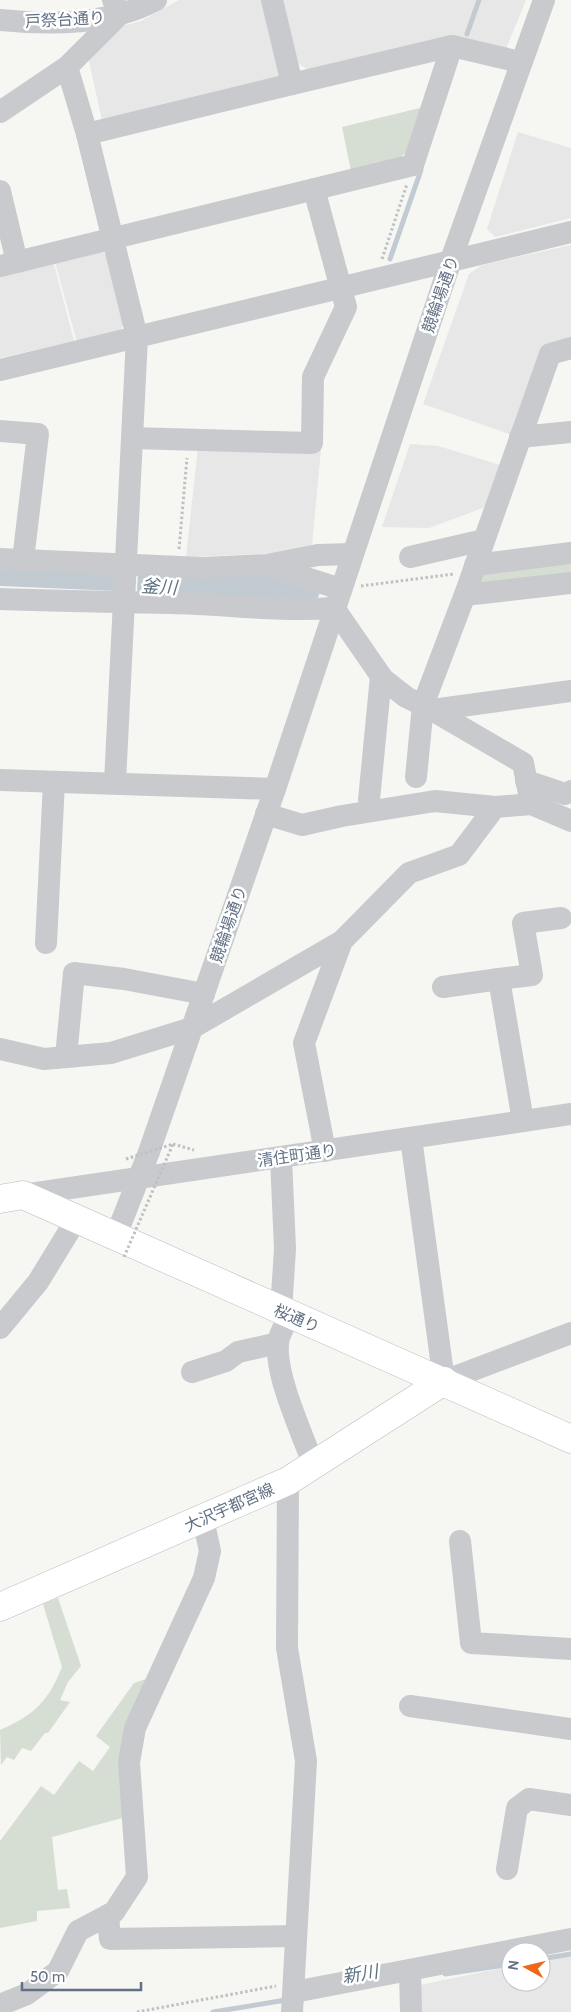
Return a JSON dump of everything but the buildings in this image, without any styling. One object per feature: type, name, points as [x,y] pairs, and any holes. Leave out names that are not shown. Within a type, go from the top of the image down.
[{"type":"main road","name":"桜通り","points":[[12,1197],[76,1220],[120,1247],[285,1313],[444,1381],[571,1439]]},
{"type":"main road","name":"大沢宇都宮線","points":[[0,1606],[288,1481],[444,1381]]},
{"type":"street","name":"戸祭台通り","points":[[0,20],[73,22],[116,7],[156,0]]},
{"type":"street","points":[[272,0],[292,84]]},
{"type":"street","name":"競輪場通り","points":[[120,1247],[140,1178],[275,789],[451,260],[520,62],[544,0]]},
{"type":"street","points":[[0,112],[67,67],[116,7]]},
{"type":"street","points":[[0,191],[8,264],[414,165],[452,46]]},
{"type":"street","points":[[87,134],[452,46],[520,62]]},
{"type":"street","points":[[67,67],[87,134],[137,337],[115,783]]},
{"type":"street","points":[[132,438],[312,443],[313,377],[346,308],[314,189]]},
{"type":"street","points":[[0,370],[571,232]]},
{"type":"street","points":[[416,777],[428,708],[520,437],[550,354],[571,348]]},
{"type":"street","points":[[0,431],[38,434],[23,560]]},
{"type":"street","points":[[520,437],[571,432]]},
{"type":"street","points":[[410,557],[484,540]]},
{"type":"street","points":[[470,580],[571,553]]},
{"type":"street","points":[[0,559],[127,568],[267,566],[318,555],[352,554]]},
{"type":"street","points":[[267,566],[337,599],[381,676],[406,697],[523,763],[531,804]]},
{"type":"street","points":[[470,580],[571,582]]},
{"type":"street","points":[[0,600],[125,600],[266,609],[337,599]]},
{"type":"street","points":[[369,800],[381,676]]},
{"type":"street","points":[[428,708],[571,691]]},
{"type":"street","points":[[0,780],[275,789]]},
{"type":"street","points":[[526,781],[565,794],[571,791]]},
{"type":"street","points":[[46,943],[54,782]]},
{"type":"street","points":[[266,814],[302,825],[342,816],[435,801],[495,807],[531,804],[571,821]]},
{"type":"street","points":[[0,1050],[44,1059],[111,1053],[192,1028],[342,941],[408,873],[459,855],[495,807]]},
{"type":"street","points":[[443,987],[532,974],[523,923],[561,918]]},
{"type":"street","points":[[325,1151],[304,1043],[342,941]]},
{"type":"street","points":[[66,1057],[74,973],[124,978],[204,994]]},
{"type":"street","points":[[500,979],[523,1121]]},
{"type":"street","name":"清住町通り","points":[[12,1197],[571,1114]]},
{"type":"street","points":[[411,1138],[444,1381],[571,1333]]},
{"type":"street","points":[[281,1158],[285,1249],[285,1313],[278,1343],[282,1374],[314,1466]]},
{"type":"street","points":[[0,1328],[38,1282],[76,1220]]},
{"type":"street","points":[[192,1372],[226,1361],[238,1352],[278,1343]]},
{"type":"street","points":[[288,1481],[287,1648],[306,1762],[293,1995],[571,1939]]},
{"type":"street","points":[[0,2005],[27,1994],[58,1971],[78,1931],[114,1912],[137,1877],[129,1762],[134,1728],[204,1578],[210,1551],[203,1519]]},
{"type":"street","points":[[460,1540],[471,1643],[571,1650]]},
{"type":"street","points":[[410,1706],[571,1729]]},
{"type":"street","points":[[507,1869],[517,1808],[529,1799],[571,1805]]},
{"type":"street","points":[[108,1915],[110,1939],[296,1936]]},
{"type":"street","points":[[410,1972],[411,2012]]},
{"type":"path","points":[[376,278],[414,165]]},
{"type":"path","points":[[178,567],[188,440]]},
{"type":"path","points":[[337,599],[470,580]]},
{"type":"path","points":[[120,1247],[173,1144]]},
{"type":"path","points":[[126,1159],[173,1144],[201,1152]]},
{"type":"path","points":[[137,2012],[293,1995]]},
{"type":"shaded area","points":[[179,0],[267,0],[285,79],[102,120],[88,57],[122,26],[141,21]]},
{"type":"shaded area","points":[[282,0],[526,0],[506,49],[311,72],[298,63]]},
{"type":"shaded area","points":[[424,107],[407,152],[398,159],[351,171],[342,127]]},
{"type":"shaded area","points":[[518,132],[571,148],[571,218],[495,237],[487,229]]},
{"type":"shaded area","points":[[571,245],[571,341],[512,435],[423,404],[469,274],[482,265]]},
{"type":"shaded area","points":[[99,250],[109,256],[125,321],[120,331],[77,342],[55,262]]},
{"type":"shaded area","points":[[52,257],[74,341],[0,358],[0,270]]},
{"type":"shaded area","points":[[410,444],[438,446],[503,466],[488,506],[429,528],[382,527]]},
{"type":"shaded area","points":[[198,447],[321,449],[312,545],[279,553],[186,557]]},
{"type":"shaded area","points":[[571,558],[571,579],[472,591],[479,571]]},
{"type":"shaded area","points":[[58,1598],[81,1666],[68,1682],[60,1700],[70,1702],[48,1733],[45,1733],[31,1751],[22,1748],[14,1760],[7,1757],[1,1765],[0,1730],[22,1719],[38,1706],[51,1690],[62,1667],[43,1604]]},
{"type":"shaded area","points":[[152,1677],[126,1817],[52,1837],[58,1890],[67,1889],[70,1908],[37,1911],[37,1921],[0,1928],[0,1841],[41,1786],[54,1795],[79,1761],[93,1771],[110,1747],[96,1736],[134,1683]]},
{"type":"shaded area","points":[[571,1953],[571,2012],[417,2012],[416,1986],[501,1968],[501,1992],[551,1992],[551,1957]]},
{"type":"water","points":[[0,566],[118,571],[117,591],[0,586]]},
{"type":"water","name":"釜川","points":[[138,572],[271,573],[320,592],[316,603],[137,592]]},
{"type":"waterway","points":[[467,34],[479,0]]},
{"type":"waterway","points":[[390,259],[421,170]]},
{"type":"waterway","name":"新川","points":[[551,1957],[571,1954]]},
{"type":"waterway","name":"新川","points":[[445,1974],[501,1966]]},
{"type":"waterway","name":"新川","points":[[213,2012],[286,2000]]}]
